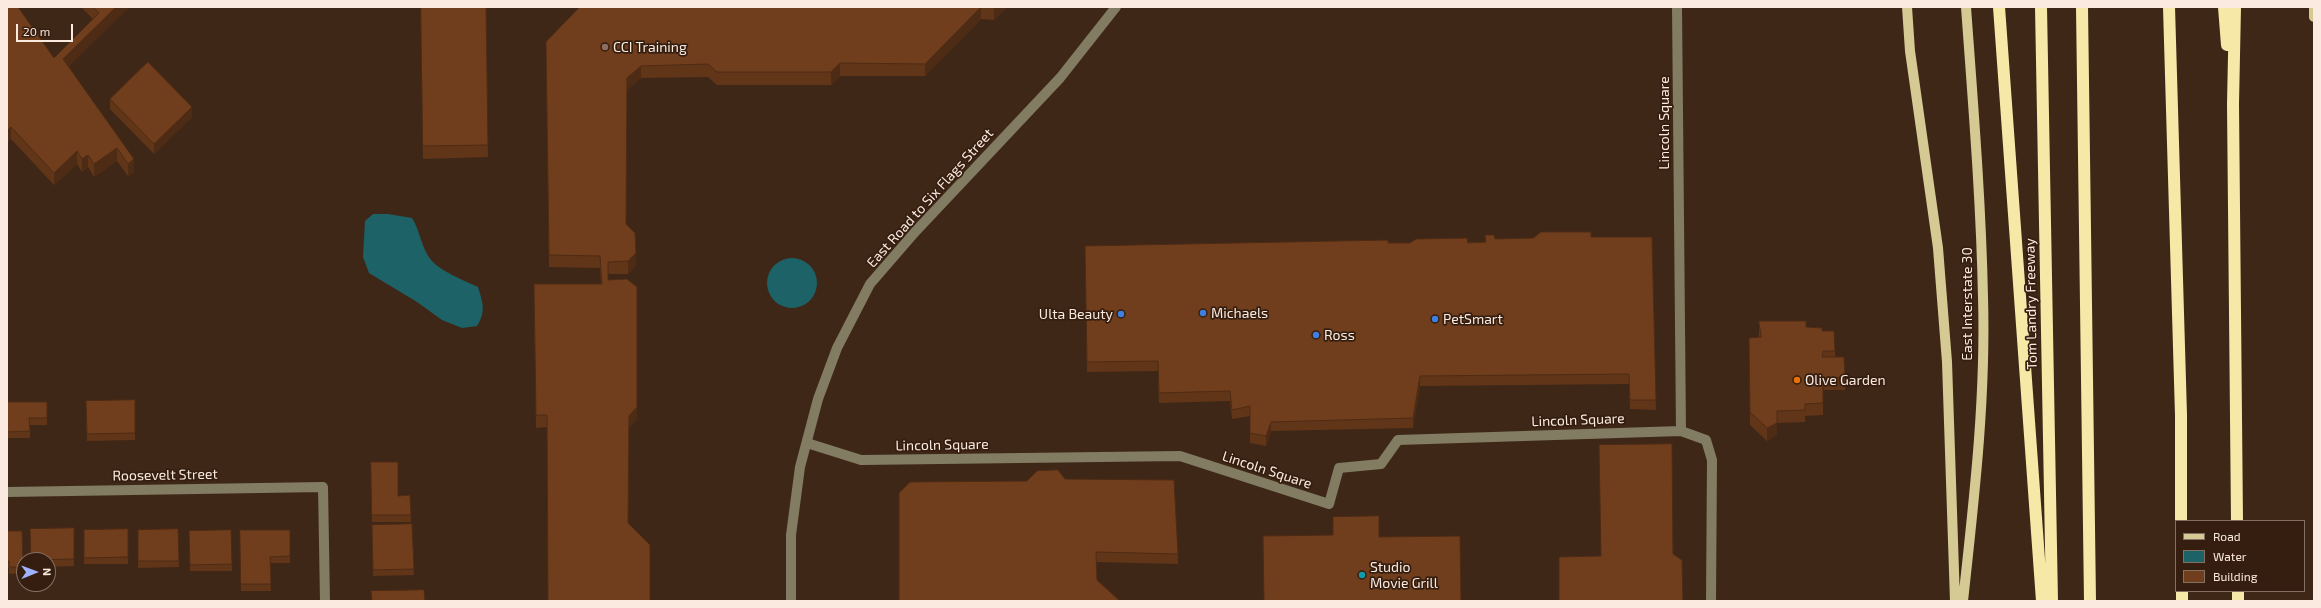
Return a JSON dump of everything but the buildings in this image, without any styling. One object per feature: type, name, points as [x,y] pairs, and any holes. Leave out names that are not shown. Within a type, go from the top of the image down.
[{"type":"highway","points":[[1999,7],[2042,601]]},
{"type":"highway","name":"Tom Landry Freeway","points":[[2040,7],[2052,601]]},
{"type":"highway","points":[[2082,7],[2090,601]]},
{"type":"highway","points":[[2169,7],[2181,415],[2182,520]]},
{"type":"highway","points":[[2224,7],[2233,104]]},
{"type":"highway","points":[[2234,7],[2233,104],[2237,520]]},
{"type":"main road","points":[[1907,7],[1910,51],[1938,248],[1947,362],[1955,601]]},
{"type":"main road","name":"East Interstate 30","points":[[1963,601],[1981,409],[1983,298],[1978,181],[1966,7]]},
{"type":"main road","points":[[2314,7],[2314,17]]},
{"type":"street","name":"East Road to Six Flags Street","points":[[791,601],[791,535],[794,505],[806,443],[818,399],[837,348],[870,284],[914,232],[1060,78],[1116,7]]},
{"type":"street","name":"Lincoln Square","points":[[1677,7],[1681,431]]},
{"type":"street","name":"Lincoln Square","points":[[806,443],[861,460],[1180,456],[1329,504],[1339,468],[1381,464],[1398,440],[1681,431],[1706,440],[1712,460],[1711,601]]},
{"type":"street","name":"Roosevelt Street","points":[[7,492],[323,487],[325,601]]},
{"type":"water","points":[[373,214],[388,214],[412,218],[425,250],[431,260],[446,272],[478,287],[483,312],[477,326],[462,328],[442,320],[417,302],[369,273],[363,257],[365,221]]},
{"type":"water","points":[[787,258],[797,258],[810,265],[817,278],[817,288],[810,301],[797,308],[787,308],[778,304],[771,297],[767,288],[767,278],[771,269],[778,262]]},
{"type":"place","name":"CCI Training","points":[[605,47]]},
{"type":"place","name":"Michaels","points":[[1203,313]]},
{"type":"place","name":"Ulta Beauty","points":[[1121,314]]},
{"type":"place","name":"PetSmart","points":[[1435,319]]},
{"type":"place","name":"Ross","points":[[1316,335]]},
{"type":"place","name":"Olive Garden","points":[[1797,380]]},
{"type":"place","name":"Studio Movie Grill","points":[[1362,575]]}]
